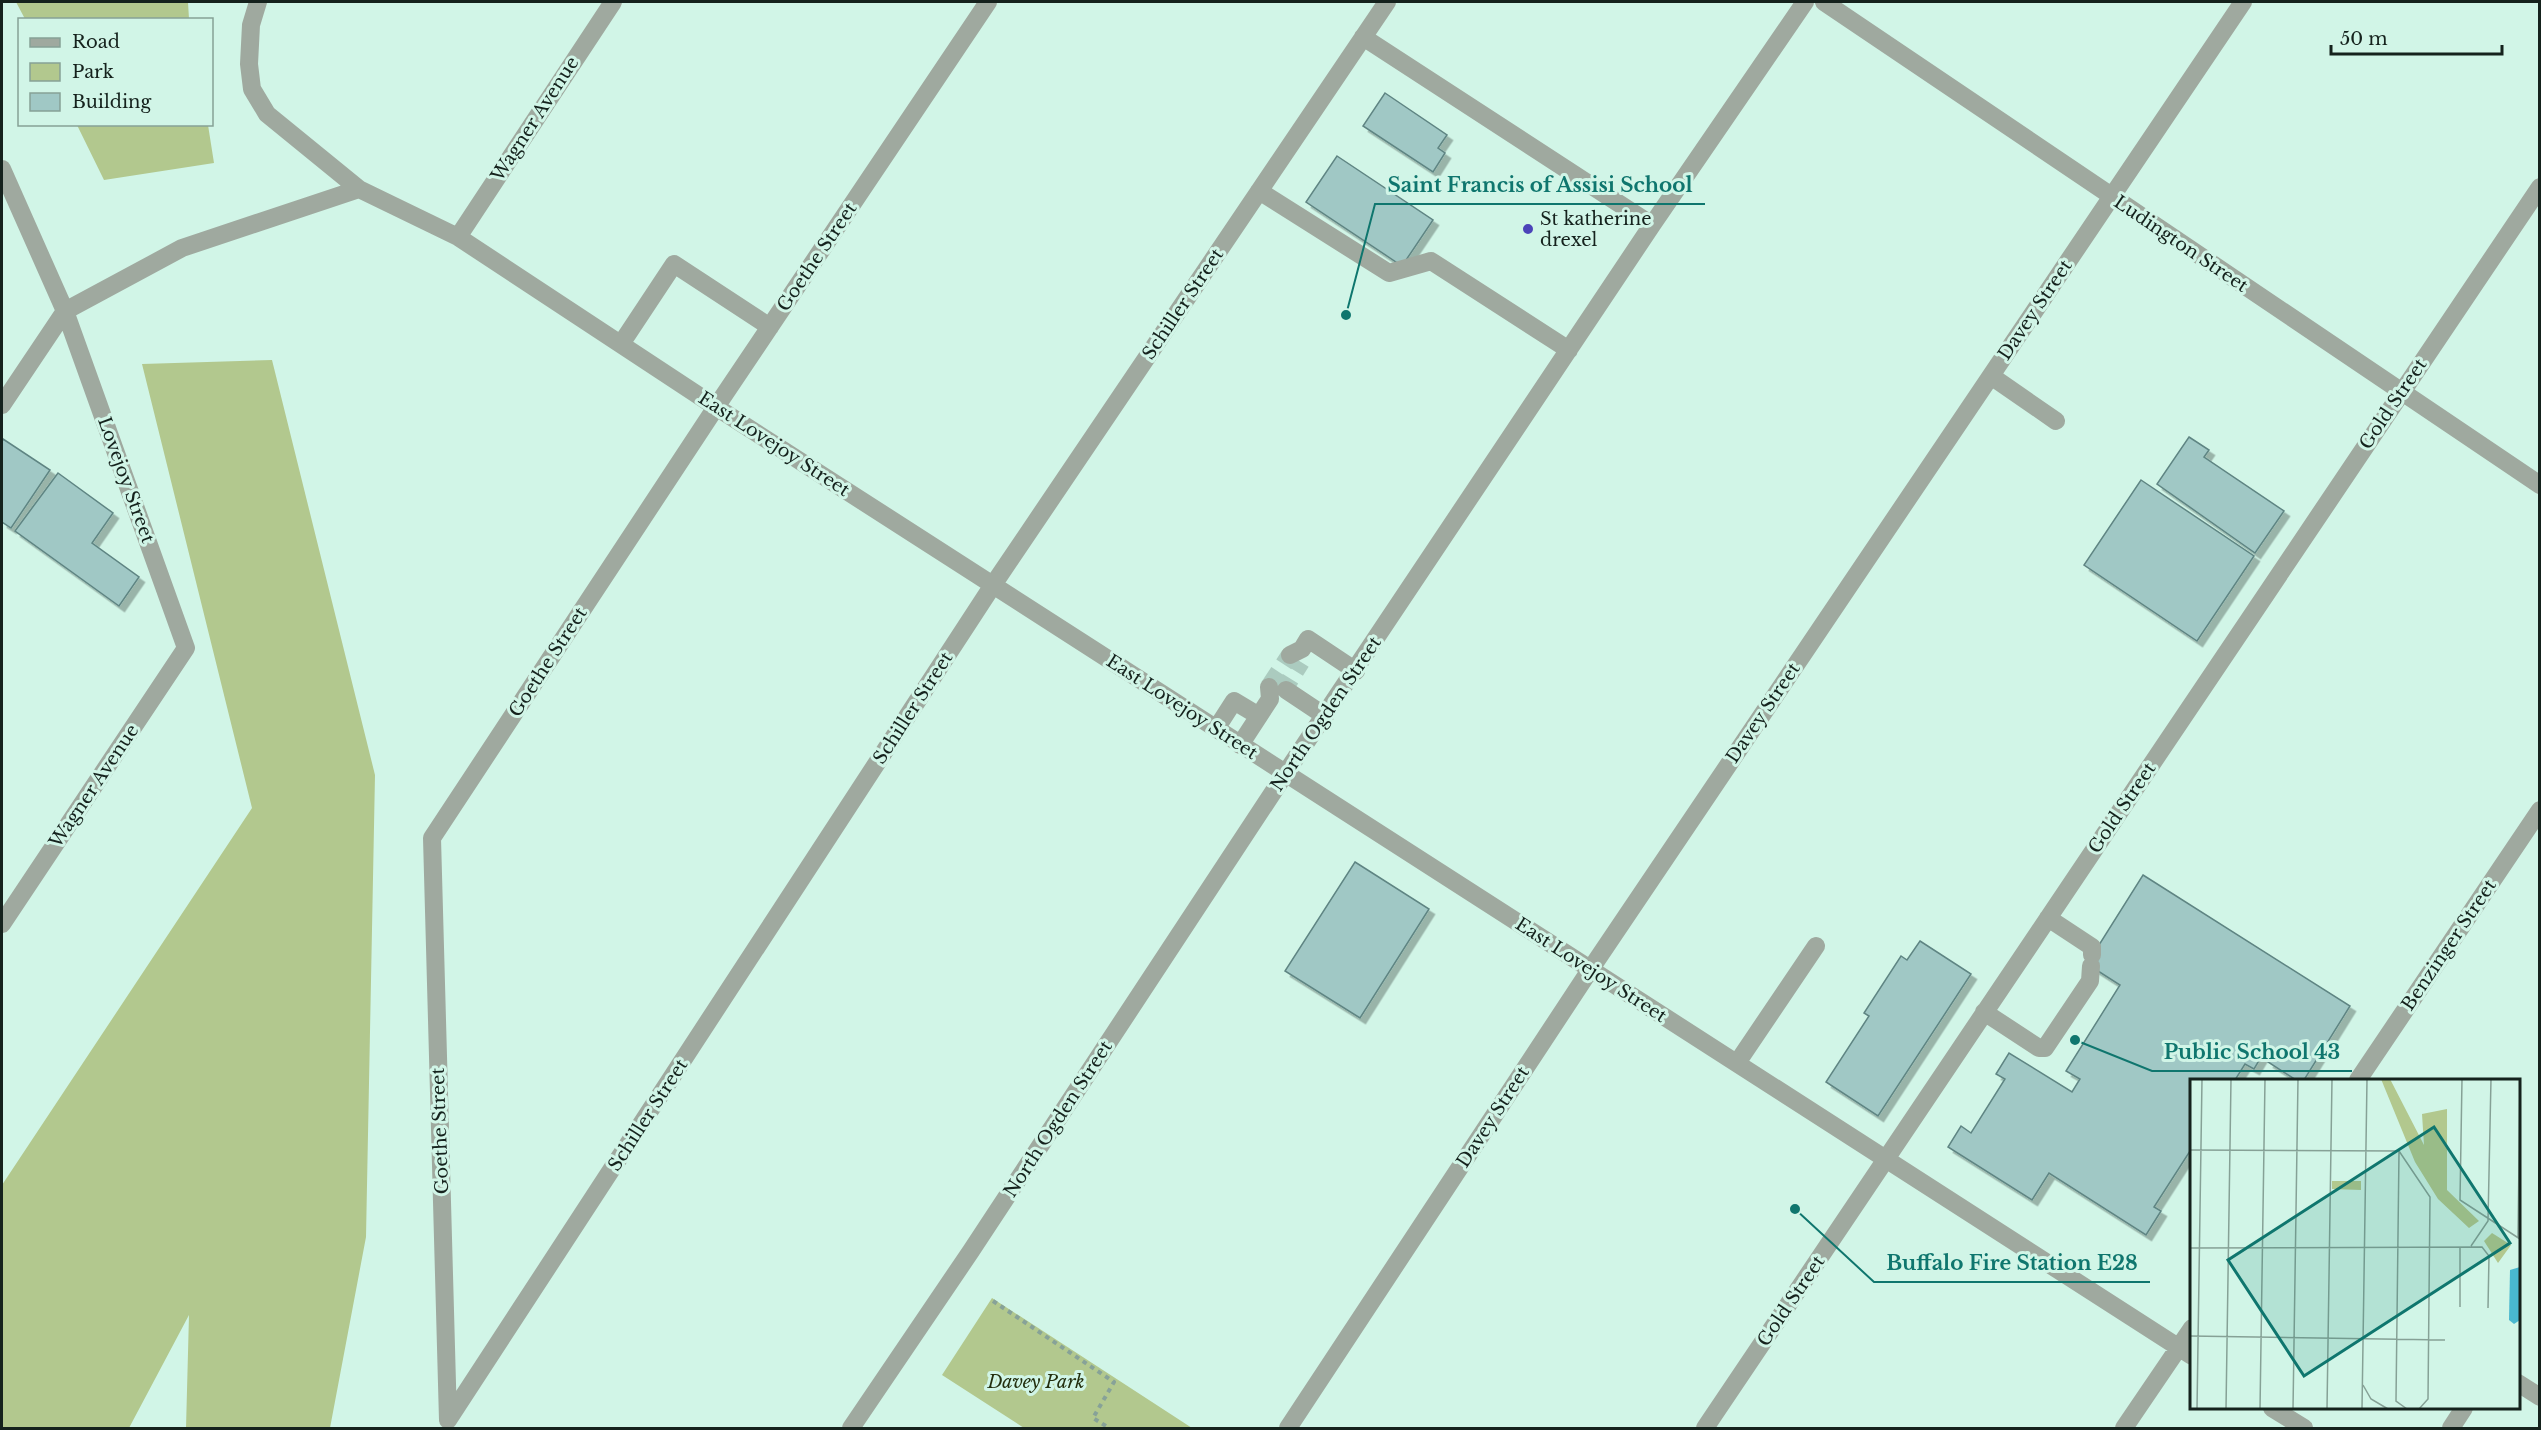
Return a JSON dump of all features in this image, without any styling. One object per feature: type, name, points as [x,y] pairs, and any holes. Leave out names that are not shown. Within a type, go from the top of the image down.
[{"type":"street","name":"East Lovejoy Street","points":[[258,2],[251,25],[249,64],[252,89],[267,114],[359,189],[458,237],[716,407],[2185,1352]]},
{"type":"street","name":"Wagner Avenue","points":[[458,237],[613,2]]},
{"type":"street","name":"Goethe Street","points":[[455,1424],[432,838],[716,407],[988,2]]},
{"type":"street","name":"Schiller Street","points":[[455,1424],[993,585],[1387,2]]},
{"type":"street","name":"North Ogden Street","points":[[851,1428],[1652,225],[1805,2]]},
{"type":"street","name":"Ludington Street","points":[[1824,2],[2540,486]]},
{"type":"street","name":"Davey Street","points":[[1288,1428],[1590,970],[2243,2]]},
{"type":"street","points":[[1363,37],[1652,225]]},
{"type":"street","name":"Lovejoy Street","points":[[2,169],[65,311],[186,648]]},
{"type":"street","name":"Gold Street","points":[[1705,1428],[2540,187]]},
{"type":"street","points":[[2,405],[65,311],[182,248],[359,189]]},
{"type":"street","points":[[1259,191],[1389,273],[1431,261],[1569,350]]},
{"type":"street","points":[[621,344],[674,264],[770,327]]},
{"type":"street","points":[[1991,376],[2056,421]]},
{"type":"street","points":[[1298,656],[1308,639],[1356,671]]},
{"type":"street","name":"Wagner Avenue","points":[[2,924],[186,648]]},
{"type":"street","points":[[1240,745],[1277,692],[1325,716]]},
{"type":"street","points":[[1216,729],[1234,701],[1259,716]]},
{"type":"street","name":"Benzinger Street","points":[[2359,1079],[2540,810]]},
{"type":"street","points":[[1984,1012],[2039,1048],[2045,1048],[2090,981],[2092,947],[2048,918]]},
{"type":"street","points":[[1737,1063],[1816,946]]},
{"type":"street","points":[[2124,1428],[2185,1352],[2190,1335]]},
{"type":"street","points":[[2520,1384],[2540,1397]]},
{"type":"street","points":[[2451,1428],[2463,1409]]},
{"type":"street","points":[[2279,1418],[2304,1428]]},
{"type":"path","points":[[993,1301],[1114,1382],[1093,1418],[1109,1428]]},
{"type":"green space","points":[[16,2],[188,2],[189,18],[24,18]]},
{"type":"green space","points":[[77,126],[208,126],[214,163],[104,180]]},
{"type":"green space","points":[[272,360],[375,775],[366,1237],[330,1428],[186,1428],[189,1315],[129,1428],[2,1428],[2,1185],[252,808],[142,364]]},
{"type":"green space","name":"Davey Park","points":[[992,1298],[1192,1428],[1024,1428],[942,1375]]},
{"type":"building","points":[[1385,93],[1447,135],[1438,148],[1445,153],[1433,172],[1363,126]]},
{"type":"building","points":[[1337,156],[1433,220],[1402,266],[1306,202]]},
{"type":"building","points":[[2189,437],[2209,450],[2204,457],[2284,511],[2255,553],[2157,484]]},
{"type":"building","points":[[3,439],[50,470],[11,528],[2,522]]},
{"type":"building","points":[[58,473],[113,513],[92,543],[139,577],[119,606],[15,531]]},
{"type":"building","points":[[2141,480],[2254,556],[2197,641],[2084,565]]},
{"type":"building","points":[[1355,862],[1429,909],[1360,1018],[1285,971]]},
{"type":"building","points":[[2143,875],[2350,1006],[2305,1079],[2294,1079],[2268,1062],[2274,1052],[2267,1047],[2254,1069],[2245,1064],[2236,1079],[2190,1079],[2190,1151],[2154,1207],[2161,1211],[2146,1235],[2049,1173],[2032,1200],[1948,1147],[1961,1126],[1971,1133],[2005,1079],[1996,1074],[2009,1053],[2072,1092],[2080,1079],[2066,1071],[2120,985],[2087,964]]},
{"type":"building","points":[[1920,941],[1971,974],[1878,1116],[1826,1082],[1869,1016],[1864,1013],[1901,956],[1907,960]]},
{"type":"tunnel","points":[[1269,687],[1290,655]]},
{"type":"tunnel","points":[[1281,694],[1301,662]]},
{"type":"place","name":"St katherine drexel","points":[[1528,229]]},
{"type":"place","name":"Saint Francis of Assisi School","points":[[1346,315]]},
{"type":"place","name":"Public School 43","points":[[2075,1040]]},
{"type":"place","name":"Buffalo Fire Station E28","points":[[1795,1209]]}]
